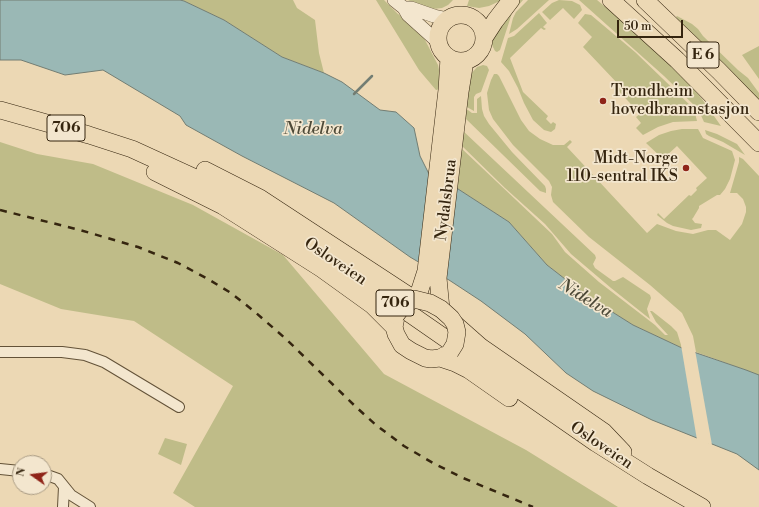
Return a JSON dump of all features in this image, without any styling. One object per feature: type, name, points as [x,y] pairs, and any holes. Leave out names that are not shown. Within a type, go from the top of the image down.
[{"type":"highway","name":"E 6","points":[[611,0],[677,60],[759,143]]},
{"type":"highway","name":"E 6","points":[[645,0],[719,71],[759,112]]},
{"type":"highway","points":[[460,12],[475,19],[482,27],[484,38],[482,48],[470,59],[457,59],[441,50],[438,42],[440,27],[460,12],[488,11],[510,1]]},
{"type":"highway","points":[[484,38],[510,1]]},
{"type":"highway","name":"706","points":[[454,91],[457,59]]},
{"type":"highway","name":"Nydalsbrua","points":[[416,299],[426,271],[454,91]]},
{"type":"highway","name":"Nydalsbrua","points":[[441,309],[438,278],[454,91]]},
{"type":"highway","name":"Osloveien","points":[[0,110],[132,149],[215,187],[268,218],[331,259],[596,443],[648,476],[702,507]]},
{"type":"highway","name":"706","points":[[100,139],[150,170],[223,206],[322,269],[395,321]]},
{"type":"highway","name":"706","points":[[132,149],[184,160],[225,179],[283,212],[416,299],[430,303],[441,309],[455,324],[481,347],[604,432],[648,476]]},
{"type":"highway","name":"706","points":[[416,299],[402,307],[395,321],[400,341],[410,350],[425,358],[435,359],[445,355],[590,453],[648,476]]},
{"type":"highway","points":[[445,355],[455,344],[457,332],[455,324]]},
{"type":"street","points":[[399,4],[434,16],[460,12]]},
{"type":"street","points":[[399,4],[408,15],[438,42]]},
{"type":"street","points":[[0,352],[62,352],[86,355],[104,362],[179,407]]},
{"type":"street","points":[[0,469],[12,470]]},
{"type":"street","points":[[52,477],[58,479],[71,495],[90,507]]},
{"type":"street","points":[[63,507],[64,487]]},
{"type":"shaded area","points":[[182,0],[293,0],[297,8],[315,20],[319,53],[324,73],[282,57],[224,20]]},
{"type":"shaded area","points":[[376,0],[384,0],[398,14],[413,25],[424,38],[438,65],[441,89],[436,90],[419,70]]},
{"type":"shaded area","points":[[408,0],[453,0],[442,8],[433,9],[420,6]]},
{"type":"shaded area","points":[[469,0],[502,0],[489,6],[479,8],[467,6]]},
{"type":"shaded area","points":[[518,0],[523,0],[512,13],[500,50],[497,52],[492,45],[493,34]]},
{"type":"shaded area","points":[[528,0],[549,0],[517,29],[509,34],[516,12]]},
{"type":"shaded area","points":[[559,0],[572,1],[580,5],[582,10],[574,19],[563,8],[550,20],[542,12],[552,3]]},
{"type":"shaded area","points":[[579,0],[597,0],[621,20],[687,81],[721,126],[704,122],[698,109],[664,76]]},
{"type":"shaded area","points":[[539,13],[547,23],[543,27],[546,29],[544,30],[541,28],[510,58],[523,92],[548,116],[546,119],[551,124],[553,122],[556,124],[555,129],[551,132],[544,130],[533,120],[509,71],[501,62],[508,38],[514,36]]},
{"type":"shaded area","points":[[585,14],[591,15],[635,52],[694,109],[697,121],[673,122],[658,127],[643,135],[636,128],[641,123],[636,117],[640,114],[616,88],[619,85],[583,47],[592,37],[578,23]]},
{"type":"shaded area","points":[[677,16],[698,29],[703,36],[748,78],[759,93],[759,100],[679,21],[676,17]]},
{"type":"shaded area","points":[[759,46],[759,79],[742,55]]},
{"type":"shaded area","points":[[483,65],[487,66],[489,70],[481,92],[476,94],[474,97],[474,111],[465,106],[470,75],[477,67]]},
{"type":"shaded area","points":[[494,74],[499,76],[521,120],[529,131],[540,139],[553,145],[564,145],[570,140],[572,142],[567,147],[647,233],[657,224],[676,231],[693,234],[708,230],[716,230],[730,240],[742,224],[746,212],[743,199],[737,193],[730,193],[739,162],[739,157],[743,159],[759,176],[759,375],[696,352],[693,336],[682,313],[650,285],[589,237],[553,202],[551,195],[552,187],[549,181],[513,145],[493,119],[489,110],[487,93]]},
{"type":"shaded area","points":[[481,96],[484,116],[489,124],[512,152],[545,186],[546,193],[540,191],[464,117],[465,108],[472,113],[477,113],[477,99]]},
{"type":"shaded area","points":[[682,129],[698,129],[703,138],[732,151],[735,160],[730,179],[725,189],[720,195],[717,195],[699,206],[692,219],[695,223],[702,224],[701,228],[691,230],[673,226],[657,215],[658,213],[664,219],[689,195],[691,196],[697,190],[696,188],[707,178],[677,146],[663,159],[646,143],[659,135]]},
{"type":"shaded area","points":[[462,130],[595,255],[596,258],[593,264],[595,268],[613,281],[623,277],[650,295],[651,298],[647,309],[650,319],[571,254],[545,224],[460,144]]},
{"type":"shaded area","points":[[705,130],[737,144],[745,155],[723,142],[709,136],[706,134]]},
{"type":"shaded area","points":[[0,142],[37,154],[93,164],[193,205],[283,255],[384,374],[526,450],[618,507],[195,507],[173,493],[233,386],[134,321],[61,309],[0,284]]},
{"type":"shaded area","points":[[460,147],[552,234],[565,252],[599,282],[655,325],[665,335],[668,335],[656,322],[650,311],[671,326],[677,332],[682,348],[633,325],[587,296],[547,265],[509,222],[455,187]]},
{"type":"shaded area","points":[[165,438],[187,444],[181,465],[158,454]]},
{"type":"water","name":"Nidelva","points":[[0,0],[184,1],[224,20],[282,57],[324,73],[342,82],[380,110],[396,112],[414,128],[420,156],[429,174],[455,187],[509,222],[547,265],[587,296],[633,325],[682,348],[759,375],[759,470],[737,454],[652,420],[593,391],[566,373],[525,334],[481,301],[410,257],[334,203],[242,156],[186,125],[180,116],[103,70],[65,75],[21,60],[0,60]]},
{"type":"pier","points":[[681,345],[695,350],[712,445],[697,440]]},
{"type":"waterway","points":[[354,94],[372,76]]},
{"type":"railway","points":[[0,210],[80,230],[138,247],[178,263],[208,279],[231,293],[255,312],[286,339],[376,425],[404,446],[463,478],[533,507]]},
{"type":"place","name":"Trondheim hovedbrannstasjon","points":[[603,101]]},
{"type":"place","name":"Midt-Norge 110-sentral IKS","points":[[686,168]]}]
